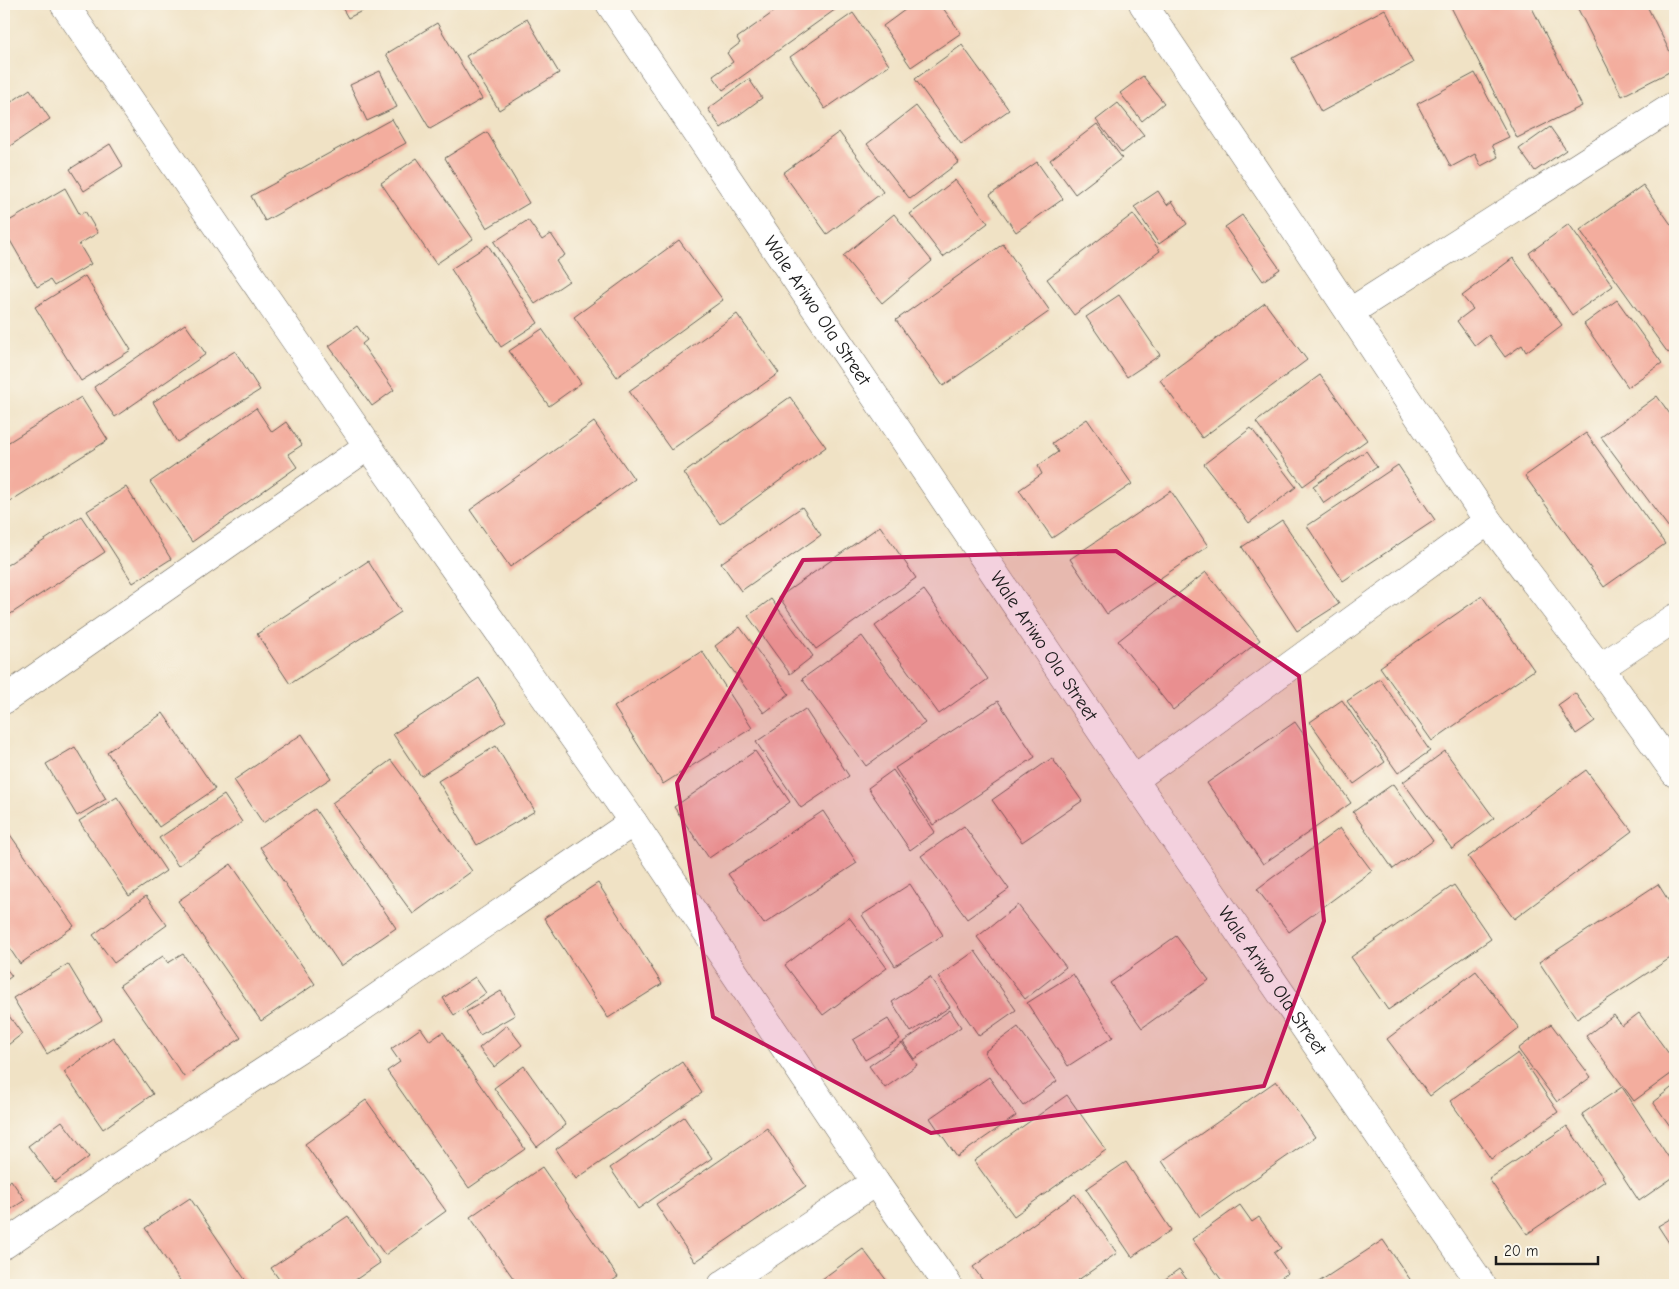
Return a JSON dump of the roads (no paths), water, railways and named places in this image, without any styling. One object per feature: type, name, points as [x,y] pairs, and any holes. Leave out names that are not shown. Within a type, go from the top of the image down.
[{"type":"street","points":[[64,4],[368,446],[633,822],[875,1182],[948,1285]]},
{"type":"street","name":"Wale Ariwo Ola Street","points":[[610,4],[1134,780],[1482,1285]]},
{"type":"street","points":[[1143,4],[1488,521],[1600,668],[1675,773]]},
{"type":"street","points":[[1350,312],[1675,105]]},
{"type":"street","points":[[5,697],[368,446]]},
{"type":"street","points":[[1134,780],[1488,521]]},
{"type":"street","points":[[1600,668],[1675,618]]},
{"type":"street","points":[[4,1245],[153,1143],[348,1017],[633,822]]},
{"type":"street","points":[[722,1285],[875,1182]]}]
